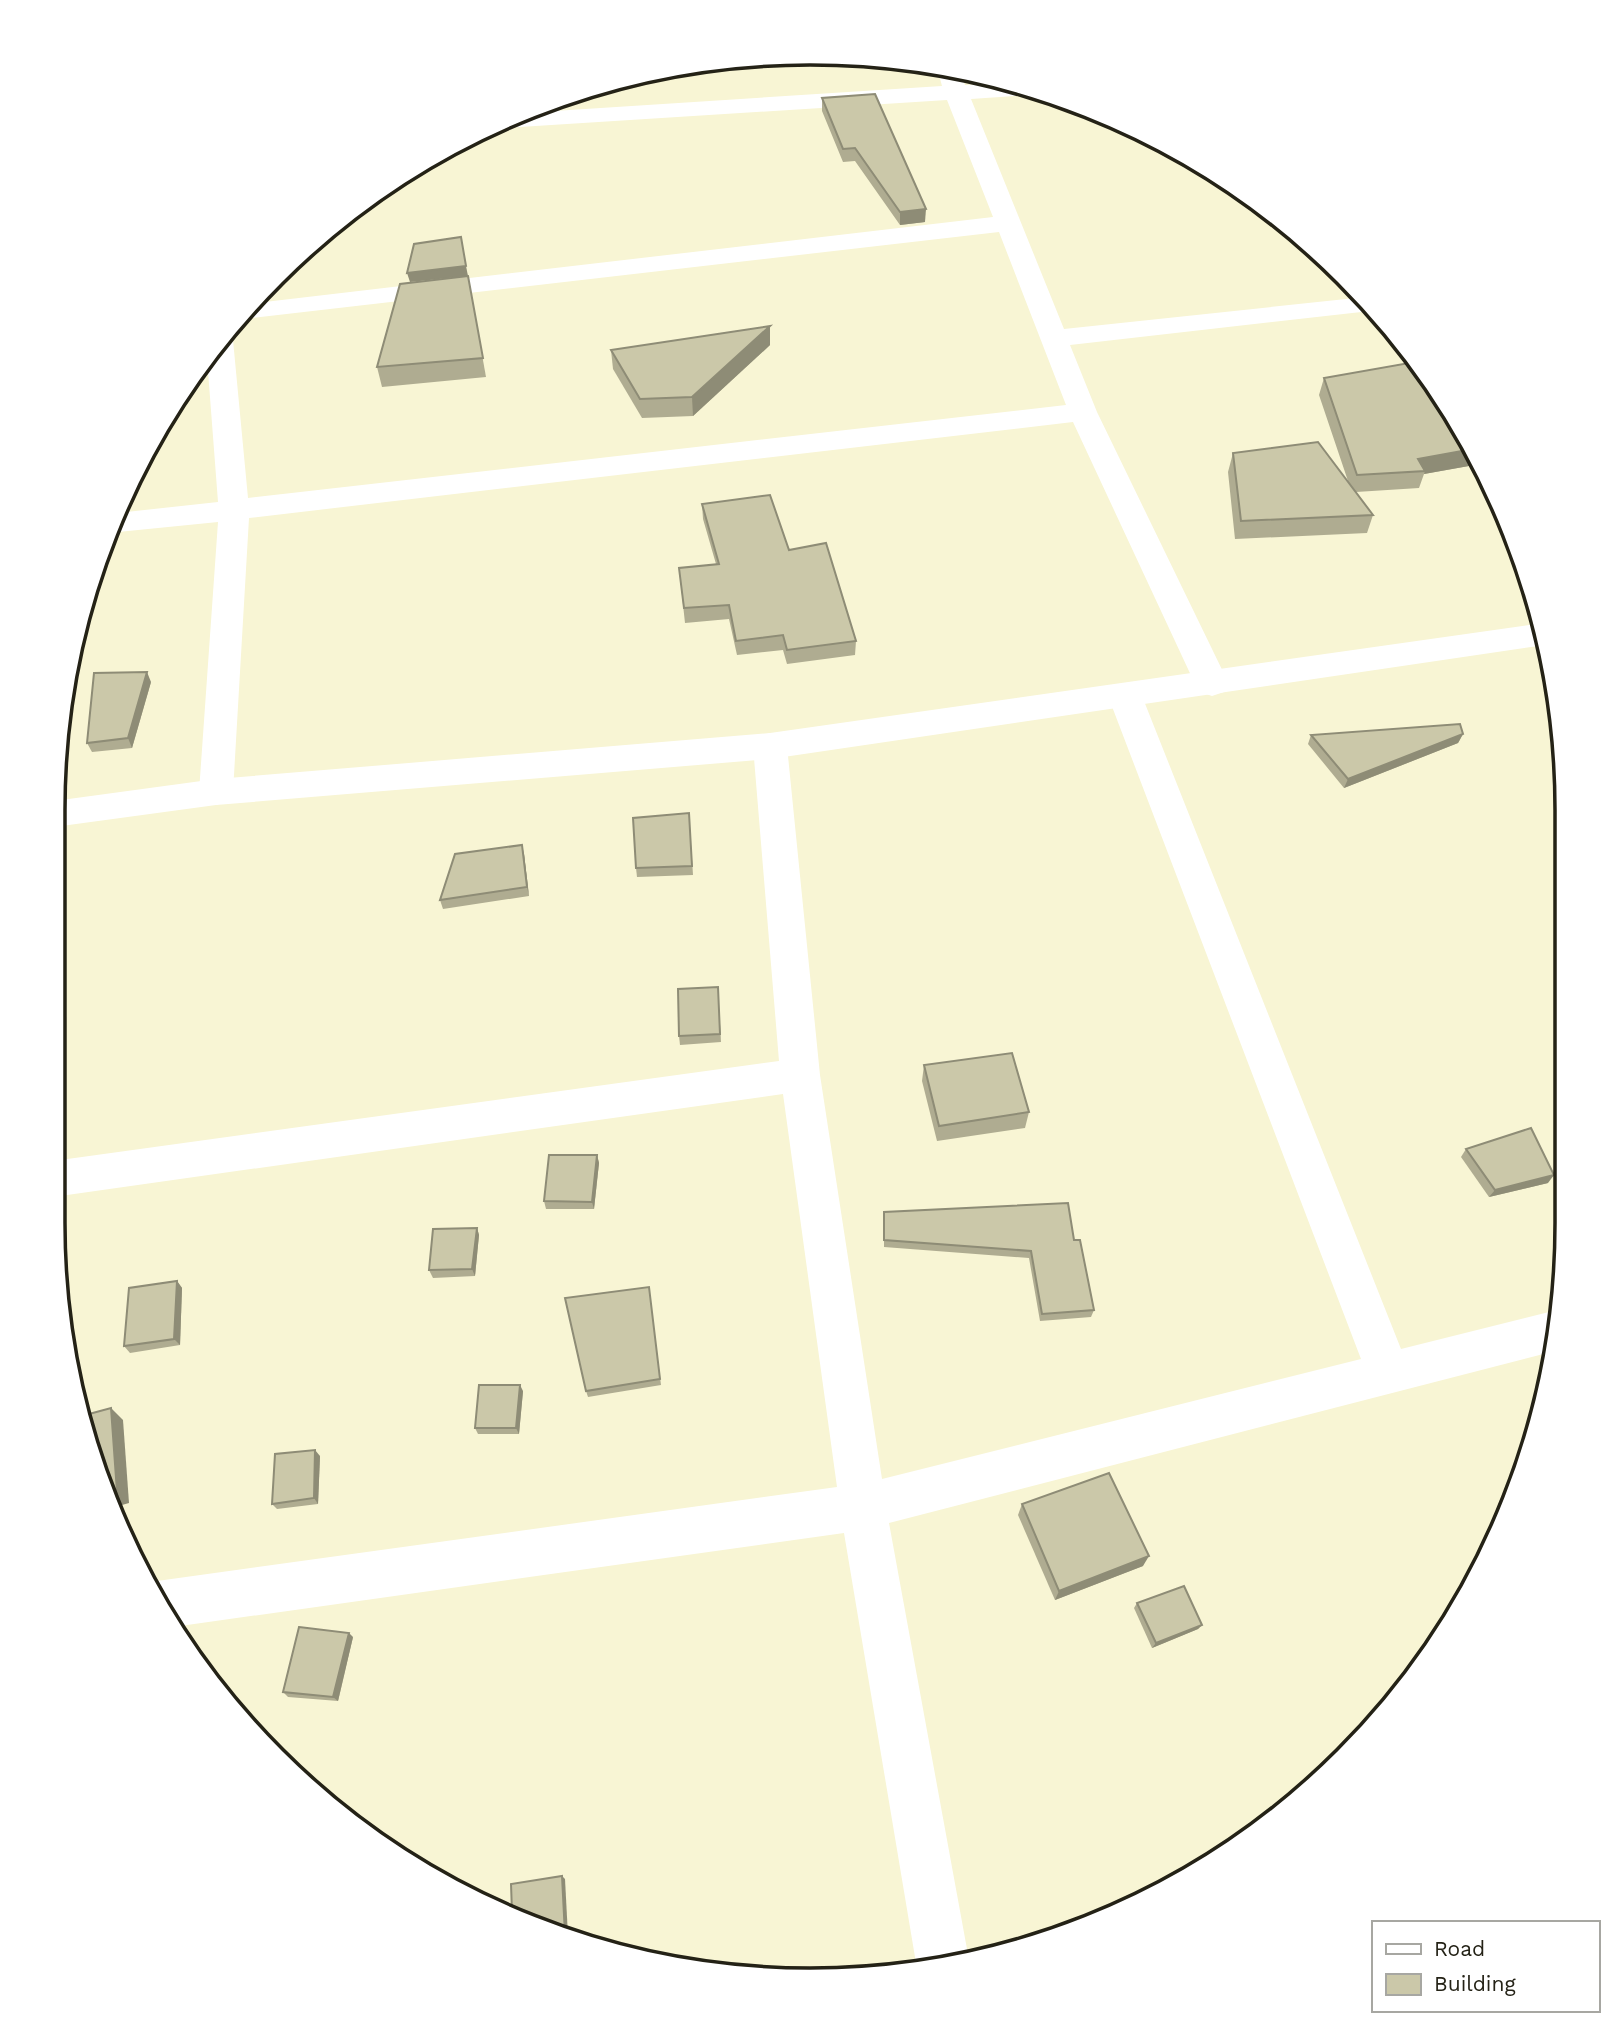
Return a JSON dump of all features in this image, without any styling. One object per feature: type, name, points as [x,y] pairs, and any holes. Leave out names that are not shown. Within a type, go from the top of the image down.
[{"type":"street","points":[[952,81],[1083,412],[1212,684]]},
{"type":"street","points":[[532,118],[952,81],[971,83]]},
{"type":"street","points":[[257,311],[1008,223]]},
{"type":"street","points":[[1054,338],[1358,306]]},
{"type":"street","points":[[216,792],[234,510],[220,354]]},
{"type":"street","points":[[122,523],[1083,412]]},
{"type":"street","points":[[65,813],[216,792],[770,746],[1534,636]]},
{"type":"street","points":[[1125,696],[1389,1373]]},
{"type":"street","points":[[770,746],[800,1074],[863,1507],[901,1736],[942,1956]]},
{"type":"street","points":[[65,1177],[800,1074]]},
{"type":"street","points":[[169,1603],[863,1507],[1547,1333]]},
{"type":"building","points":[[875,94],[926,209],[900,212],[855,148],[843,149],[822,98]]},
{"type":"building","points":[[461,237],[466,266],[407,273],[414,244]]},
{"type":"building","points":[[468,276],[483,358],[377,367],[400,284]]},
{"type":"building","points":[[770,326],[692,397],[640,399],[611,350]]},
{"type":"building","points":[[1406,363],[1430,396],[1462,451],[1418,459],[1425,471],[1357,475],[1324,378]]},
{"type":"building","points":[[1318,442],[1373,515],[1241,521],[1233,453]]},
{"type":"building","points":[[770,495],[789,550],[826,543],[856,641],[787,650],[783,635],[736,641],[729,605],[684,608],[679,568],[719,564],[702,504]]},
{"type":"building","points":[[147,672],[128,738],[87,743],[94,673]]},
{"type":"building","points":[[1460,724],[1463,734],[1348,779],[1311,735]]},
{"type":"building","points":[[689,813],[692,866],[636,868],[633,818]]},
{"type":"building","points":[[522,845],[527,887],[440,900],[455,854]]},
{"type":"building","points":[[718,987],[720,1034],[679,1036],[678,989]]},
{"type":"building","points":[[1012,1053],[1029,1112],[939,1126],[924,1065]]},
{"type":"building","points":[[1531,1128],[1554,1175],[1495,1190],[1466,1149]]},
{"type":"building","points":[[549,1155],[597,1155],[592,1202],[544,1201]]},
{"type":"building","points":[[1068,1203],[1074,1240],[1080,1240],[1094,1310],[1042,1314],[1031,1251],[884,1240],[884,1212]]},
{"type":"building","points":[[477,1228],[472,1269],[429,1270],[433,1229]]},
{"type":"building","points":[[177,1281],[174,1339],[124,1346],[129,1288]]},
{"type":"building","points":[[649,1287],[660,1379],[586,1391],[565,1298]]},
{"type":"building","points":[[479,1385],[520,1385],[516,1428],[475,1428]]},
{"type":"building","points":[[111,1408],[117,1492],[104,1463],[90,1414]]},
{"type":"building","points":[[315,1450],[314,1498],[272,1504],[275,1454]]},
{"type":"building","points":[[1109,1473],[1149,1556],[1059,1591],[1022,1504]]},
{"type":"building","points":[[1184,1586],[1202,1625],[1156,1643],[1137,1603]]},
{"type":"building","points":[[299,1627],[349,1633],[333,1697],[283,1692]]},
{"type":"building","points":[[562,1876],[565,1927],[512,1906],[511,1884]]}]
